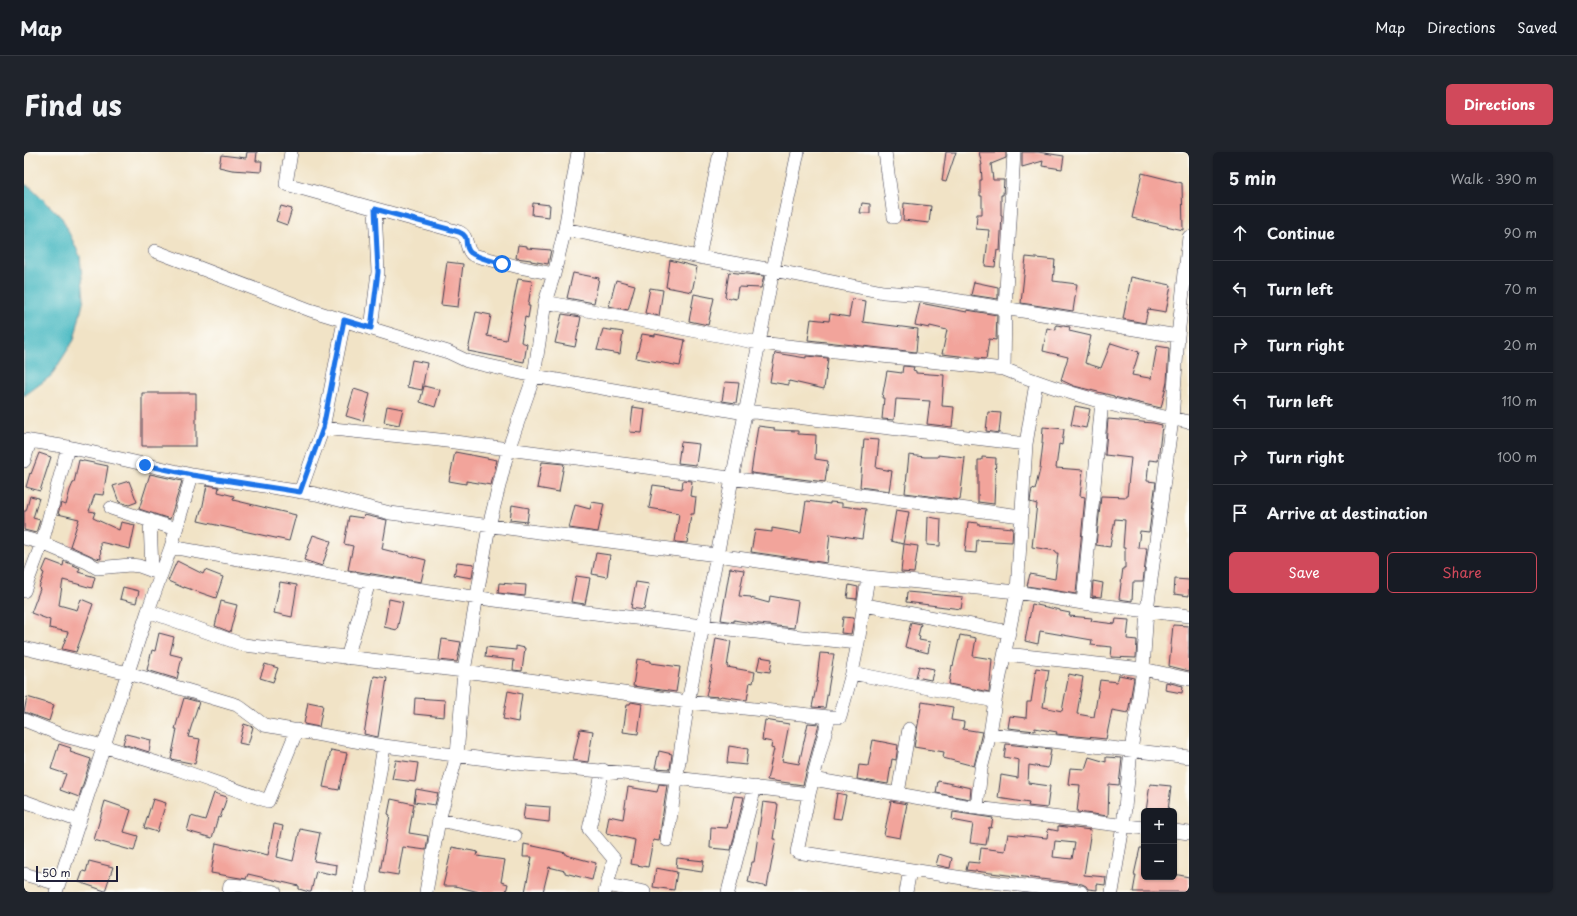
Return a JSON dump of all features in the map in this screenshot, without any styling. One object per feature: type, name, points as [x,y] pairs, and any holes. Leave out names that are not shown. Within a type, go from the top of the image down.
[{"type":"street","points":[[291,152],[286,184],[464,234],[468,249],[473,255],[554,274]]},
{"type":"street","points":[[426,892],[439,820],[457,755],[464,671],[489,526],[508,450],[534,376],[545,302],[554,274],[565,229],[578,152]]},
{"type":"street","points":[[699,257],[720,152]]},
{"type":"street","points":[[667,840],[688,702],[773,270],[798,152]]},
{"type":"street","points":[[885,152],[894,217]]},
{"type":"street","points":[[1004,370],[1005,308],[1014,152]]},
{"type":"street","points":[[371,328],[378,272],[375,209]]},
{"type":"street","points":[[565,229],[699,257],[883,292],[923,295],[1178,336]]},
{"type":"street","points":[[1112,892],[1123,826],[1131,751],[1143,669],[1147,610],[1172,419],[1178,336],[1189,237]]},
{"type":"street","points":[[155,251],[310,310],[448,352],[468,361],[534,376],[745,413],[754,412],[1026,444]]},
{"type":"street","points":[[545,302],[759,343],[1004,370],[1036,383],[1102,402],[1189,422]]},
{"type":"street","points":[[300,492],[323,428],[344,320]]},
{"type":"street","points":[[977,808],[981,769],[990,734],[995,701],[1017,592],[1026,444],[1036,383]]},
{"type":"street","points":[[1083,603],[1102,402]]},
{"type":"street","points":[[323,428],[439,440],[1021,516]]},
{"type":"street","points":[[24,461],[27,441],[68,447],[192,475],[316,494],[390,513],[868,576],[1017,592],[1083,603],[1189,616]]},
{"type":"street","points":[[24,592],[42,543],[68,447]]},
{"type":"street","points":[[24,874],[57,888],[148,611],[157,572],[171,547],[192,475]]},
{"type":"street","points":[[111,508],[176,529]]},
{"type":"street","points":[[150,520],[157,572]]},
{"type":"street","points":[[24,538],[42,543],[87,562],[97,568],[130,564],[157,572]]},
{"type":"street","points":[[171,547],[369,582],[477,598],[703,627],[858,643]]},
{"type":"street","points":[[148,611],[244,645],[464,671],[688,702],[840,717],[852,673],[858,643],[865,605],[868,576]]},
{"type":"street","points":[[347,658],[369,582]]},
{"type":"street","points":[[865,605],[1009,632]]},
{"type":"street","points":[[25,652],[128,673],[237,705],[264,725],[384,746],[525,764],[604,770],[809,794]]},
{"type":"street","points":[[1004,654],[1143,669],[1189,679]]},
{"type":"street","points":[[852,673],[995,701]]},
{"type":"street","points":[[829,717],[809,794],[797,852],[982,881],[1082,892]]},
{"type":"street","points":[[24,720],[64,736],[103,746],[180,770],[268,801],[297,730]]},
{"type":"street","points":[[898,793],[909,729]]},
{"type":"street","points":[[990,734],[1189,757]]},
{"type":"street","points":[[360,892],[384,746]]},
{"type":"street","points":[[604,770],[589,829],[614,859],[606,889],[644,892]]},
{"type":"street","points":[[813,779],[977,808],[1141,828]]},
{"type":"street","points":[[728,892],[755,787]]},
{"type":"street","points":[[24,801],[78,821]]},
{"type":"street","points":[[439,820],[515,836]]},
{"type":"street","points":[[1177,831],[1189,833]]},
{"type":"street","points":[[906,892],[910,870]]},
{"type":"street","points":[[229,892],[230,885],[275,892]]},
{"type":"water","points":[[24,184],[32,188],[62,218],[80,256],[84,299],[74,340],[51,376],[24,396]]},
{"type":"building","points":[[247,152],[257,152],[256,161],[262,161],[261,172],[232,170],[219,167],[221,155],[246,158]]},
{"type":"building","points":[[946,152],[956,152],[946,182],[942,181]]},
{"type":"building","points":[[979,152],[1006,152],[1006,158],[991,164],[993,180],[1004,180],[1003,195],[1001,195],[1002,215],[1000,251],[997,250],[995,267],[985,266],[989,230],[976,229],[977,214],[982,214],[980,180],[982,180],[982,165]]},
{"type":"building","points":[[1022,152],[1038,152],[1064,156],[1062,169],[1042,166],[1043,161],[1022,167]]},
{"type":"building","points":[[1142,173],[1182,183],[1183,230],[1132,218]]},
{"type":"building","points":[[533,203],[550,205],[549,217],[532,215]]},
{"type":"building","points":[[862,203],[870,204],[870,213],[860,213]]},
{"type":"building","points":[[904,203],[931,206],[929,223],[903,220]]},
{"type":"building","points":[[281,206],[292,209],[287,225],[276,221]]},
{"type":"building","points":[[518,245],[527,246],[527,248],[551,250],[548,264],[516,258]]},
{"type":"building","points":[[1026,257],[1055,260],[1053,281],[1077,284],[1073,311],[1021,303]]},
{"type":"building","points":[[670,260],[697,267],[692,292],[666,287]]},
{"type":"building","points":[[447,262],[463,264],[458,307],[441,305]]},
{"type":"building","points":[[729,272],[764,276],[761,288],[738,287],[736,299],[725,297]]},
{"type":"building","points":[[573,273],[599,278],[594,303],[567,298]]},
{"type":"building","points":[[1131,277],[1171,285],[1166,312],[1148,309],[1145,323],[1123,319]]},
{"type":"building","points":[[518,279],[532,281],[528,306],[530,306],[528,318],[525,317],[521,342],[527,344],[524,362],[468,351],[476,312],[491,315],[487,336],[506,340]]},
{"type":"building","points":[[616,280],[635,285],[628,310],[609,306]]},
{"type":"building","points":[[974,282],[998,287],[998,299],[971,295]]},
{"type":"building","points":[[650,288],[663,290],[659,316],[645,313]]},
{"type":"building","points":[[694,294],[714,298],[708,325],[689,321]]},
{"type":"building","points":[[852,299],[866,301],[863,322],[918,329],[916,352],[808,340],[811,319],[829,321],[830,314],[849,317]]},
{"type":"building","points":[[920,303],[967,312],[967,310],[997,315],[996,340],[989,339],[986,359],[942,354],[947,330],[930,326],[929,328],[915,325]]},
{"type":"building","points":[[562,314],[581,317],[575,347],[555,343]]},
{"type":"building","points":[[1056,325],[1070,327],[1069,331],[1091,336],[1085,363],[1101,368],[1111,343],[1139,352],[1132,375],[1151,379],[1157,346],[1169,348],[1167,382],[1161,408],[1074,386],[1061,380],[1068,357],[1043,351],[1047,328],[1056,330]]},
{"type":"building","points":[[603,329],[623,332],[620,354],[597,350]]},
{"type":"building","points":[[642,334],[655,336],[655,334],[685,340],[680,366],[636,358]]},
{"type":"building","points":[[775,353],[806,358],[806,356],[828,358],[824,389],[789,381],[789,385],[770,382]]},
{"type":"building","points":[[412,360],[427,363],[422,390],[407,387]]},
{"type":"building","points":[[903,366],[914,367],[913,370],[916,371],[916,373],[944,375],[942,406],[954,407],[952,427],[927,424],[930,401],[896,399],[894,420],[882,419],[884,398],[882,398],[887,371],[902,373]]},
{"type":"building","points":[[725,382],[739,383],[736,403],[722,401]]},
{"type":"building","points":[[424,386],[440,390],[435,407],[420,402]]},
{"type":"building","points":[[354,389],[370,394],[363,421],[346,416]]},
{"type":"building","points":[[142,393],[196,393],[196,446],[142,446]]},
{"type":"building","points":[[387,406],[403,409],[399,425],[384,422]]},
{"type":"building","points":[[1075,406],[1090,409],[1086,428],[1071,425]]},
{"type":"building","points":[[633,407],[645,409],[642,433],[630,432]]},
{"type":"building","points":[[988,412],[1001,413],[999,433],[986,431]]},
{"type":"building","points":[[1108,419],[1162,425],[1158,461],[1149,460],[1147,481],[1156,482],[1149,532],[1140,531],[1138,548],[1147,548],[1143,582],[1133,582],[1132,601],[1119,599],[1123,568],[1125,568],[1125,548],[1123,548],[1125,520],[1115,519],[1110,547],[1096,545],[1101,496],[1127,497],[1131,458],[1105,455]]},
{"type":"building","points":[[758,426],[774,428],[774,430],[798,431],[798,434],[816,435],[815,459],[828,461],[825,482],[751,473]]},
{"type":"building","points":[[1043,427],[1064,429],[1062,445],[1059,444],[1056,468],[1083,470],[1080,496],[1085,497],[1076,594],[1027,586],[1030,574],[1055,579],[1058,553],[1056,553],[1056,551],[1032,547],[1037,504],[1030,502],[1032,489],[1035,490],[1040,469]]},
{"type":"building","points":[[864,439],[879,440],[876,468],[892,471],[889,491],[860,487]]},
{"type":"building","points":[[681,442],[699,444],[696,465],[678,463]]},
{"type":"building","points":[[455,452],[497,460],[491,485],[466,481],[466,484],[449,481]]},
{"type":"building","points":[[39,453],[51,457],[40,491],[26,487],[30,473],[31,474]]},
{"type":"building","points":[[909,455],[938,457],[938,455],[965,458],[960,500],[905,493]]},
{"type":"building","points":[[982,457],[996,458],[994,504],[978,502],[978,460],[982,460]]},
{"type":"building","points":[[79,460],[108,466],[103,495],[95,494],[89,511],[95,512],[93,518],[119,530],[121,522],[135,525],[130,549],[100,542],[101,559],[70,546],[79,519],[58,514],[61,503],[66,505],[70,490],[74,483]]},
{"type":"building","points":[[542,462],[564,464],[559,492],[537,488]]},
{"type":"building","points":[[150,474],[182,481],[170,519],[139,509]]},
{"type":"building","points":[[683,480],[692,481],[690,496],[696,497],[694,514],[691,514],[687,543],[675,542],[679,513],[649,508],[653,485],[682,489]]},
{"type":"building","points":[[129,481],[137,502],[129,505],[119,502],[113,486]]},
{"type":"building","points":[[207,485],[219,487],[218,492],[234,496],[233,500],[296,515],[289,541],[198,521],[202,510]]},
{"type":"building","points":[[30,496],[39,498],[33,518],[40,520],[36,533],[24,530],[24,511],[26,511]]},
{"type":"building","points":[[806,501],[830,504],[830,502],[842,503],[842,506],[866,509],[862,539],[830,534],[827,563],[751,552],[755,530],[772,532],[772,528],[801,533]]},
{"type":"building","points":[[592,502],[604,504],[598,532],[569,528],[575,505],[590,509]]},
{"type":"building","points":[[512,505],[529,508],[527,522],[510,520]]},
{"type":"building","points":[[896,510],[909,512],[903,544],[891,541]]},
{"type":"building","points":[[364,515],[387,520],[382,549],[426,560],[421,582],[348,570],[353,546],[344,544],[349,516],[363,518]]},
{"type":"building","points":[[928,517],[941,519],[940,546],[927,545]]},
{"type":"building","points":[[968,522],[979,523],[979,525],[1013,528],[1012,542],[977,540],[976,553],[965,552]]},
{"type":"building","points":[[313,535],[331,541],[322,566],[304,560]]},
{"type":"building","points":[[904,544],[918,546],[914,573],[901,572]]},
{"type":"building","points":[[596,553],[610,555],[607,577],[592,574]]},
{"type":"building","points":[[47,560],[63,566],[64,561],[80,568],[78,572],[95,577],[92,588],[63,580],[59,605],[77,610],[81,599],[93,604],[76,652],[62,649],[68,632],[49,628],[50,620],[31,613],[40,589],[39,588],[44,573],[42,572]]},
{"type":"building","points":[[177,561],[203,574],[205,570],[223,577],[216,598],[184,588],[168,581]]},
{"type":"building","points":[[457,562],[474,564],[472,578],[454,575]]},
{"type":"building","points":[[730,568],[744,570],[739,596],[751,597],[769,603],[770,596],[798,601],[794,628],[734,620],[734,622],[721,620]]},
{"type":"building","points":[[576,576],[590,578],[585,604],[571,602]]},
{"type":"building","points":[[1175,579],[1189,580],[1189,596],[1174,594]]},
{"type":"building","points":[[1093,581],[1103,583],[1101,597],[1092,596]]},
{"type":"building","points":[[280,582],[297,585],[292,617],[274,613]]},
{"type":"building","points":[[636,582],[649,584],[644,610],[631,608]]},
{"type":"building","points":[[499,583],[526,585],[525,596],[498,593]]},
{"type":"building","points":[[849,585],[858,587],[857,599],[847,598]]},
{"type":"building","points":[[123,587],[139,591],[136,603],[120,599]]},
{"type":"building","points":[[907,592],[963,597],[961,609],[906,602]]},
{"type":"building","points":[[389,599],[403,602],[397,630],[384,627]]},
{"type":"building","points":[[221,601],[237,605],[230,632],[215,626]]},
{"type":"building","points":[[1032,604],[1070,613],[1069,616],[1092,618],[1091,621],[1115,624],[1116,619],[1129,620],[1127,639],[1137,640],[1136,658],[1111,657],[1112,647],[1091,645],[1092,640],[1040,631],[1038,644],[1025,641]]},
{"type":"building","points":[[843,617],[854,618],[851,634],[841,633]]},
{"type":"building","points":[[911,622],[921,624],[918,636],[920,637],[919,640],[930,642],[928,653],[905,647]]},
{"type":"building","points":[[1173,625],[1189,626],[1189,671],[1169,666]]},
{"type":"building","points":[[159,633],[174,637],[170,654],[182,657],[177,679],[147,670],[152,650],[155,651]]},
{"type":"building","points":[[960,635],[976,638],[973,656],[992,659],[989,692],[949,684],[952,665],[953,666]]},
{"type":"building","points":[[716,638],[731,641],[727,667],[755,672],[753,683],[750,682],[747,700],[721,696],[706,696],[712,669]]},
{"type":"building","points":[[442,639],[461,642],[457,662],[439,660]]},
{"type":"building","points":[[516,646],[525,648],[522,671],[513,670],[514,660],[485,657],[486,647],[516,650]]},
{"type":"building","points":[[820,653],[834,654],[825,708],[812,707],[818,678]]},
{"type":"building","points":[[760,657],[772,659],[770,672],[757,670]]},
{"type":"building","points":[[637,659],[651,661],[651,663],[680,667],[676,692],[633,686]]},
{"type":"building","points":[[265,664],[278,668],[273,682],[260,678]]},
{"type":"building","points":[[919,666],[934,669],[931,680],[916,677]]},
{"type":"building","points":[[1036,668],[1049,670],[1043,707],[1062,711],[1069,674],[1083,677],[1077,714],[1094,717],[1100,680],[1117,682],[1119,675],[1134,678],[1128,713],[1112,710],[1106,739],[1056,734],[1057,732],[1035,728],[1035,731],[1008,728],[1010,716],[1026,718],[1027,702],[1031,702]]},
{"type":"building","points":[[374,676],[387,678],[378,737],[364,734]]},
{"type":"building","points":[[1166,682],[1183,686],[1182,693],[1165,690]]},
{"type":"building","points":[[508,691],[522,694],[518,722],[503,719]]},
{"type":"building","points":[[27,697],[54,705],[49,721],[24,712]]},
{"type":"building","points":[[184,698],[199,702],[188,737],[200,739],[195,764],[171,759],[177,729],[175,729]]},
{"type":"building","points":[[415,698],[445,700],[444,717],[414,714]]},
{"type":"building","points":[[308,702],[323,705],[319,727],[304,724]]},
{"type":"building","points":[[631,702],[642,704],[638,734],[623,732],[627,704],[630,704]]},
{"type":"building","points":[[922,702],[953,707],[951,720],[964,722],[963,729],[982,732],[974,766],[943,758],[944,752],[914,747]]},
{"type":"building","points":[[765,720],[789,724],[782,761],[799,764],[808,723],[819,724],[803,785],[767,780],[774,749],[771,748],[772,742],[762,740]]},
{"type":"building","points":[[244,724],[253,727],[248,745],[239,743]]},
{"type":"building","points":[[580,729],[593,731],[588,762],[573,760]]},
{"type":"building","points":[[126,734],[151,740],[149,752],[123,744]]},
{"type":"building","points":[[873,740],[898,745],[896,760],[892,759],[888,784],[857,779],[859,765],[868,766]]},
{"type":"building","points":[[59,744],[71,748],[70,752],[91,759],[79,797],[60,790],[66,774],[51,769]]},
{"type":"building","points":[[1006,744],[1051,749],[1048,768],[1029,765],[1028,783],[1050,786],[1047,808],[1028,806],[1029,803],[998,798],[1001,775],[1018,778],[1019,760],[1004,757]]},
{"type":"building","points":[[729,746],[748,749],[746,765],[727,763]]},
{"type":"building","points":[[331,750],[347,753],[339,790],[323,787]]},
{"type":"building","points":[[659,751],[672,754],[670,769],[655,768]]},
{"type":"building","points":[[1089,757],[1106,762],[1106,757],[1122,758],[1119,785],[1109,784],[1108,816],[1077,812],[1080,785],[1068,784],[1070,768],[1085,769]]},
{"type":"building","points":[[396,760],[418,763],[415,782],[392,779]]},
{"type":"building","points":[[938,781],[971,788],[970,799],[936,793]]},
{"type":"building","points":[[659,784],[667,785],[659,841],[653,840],[648,867],[631,864],[635,840],[606,833],[609,816],[623,819],[628,787],[657,792]]},
{"type":"building","points":[[1150,784],[1171,786],[1168,808],[1146,808]]},
{"type":"building","points":[[416,789],[438,793],[435,805],[414,802]]},
{"type":"building","points":[[214,793],[227,797],[220,818],[218,817],[212,838],[187,831],[191,816],[205,820]]},
{"type":"building","points":[[837,793],[846,795],[841,819],[833,818]]},
{"type":"building","points":[[734,796],[744,797],[731,850],[710,848],[711,827],[727,828]]},
{"type":"building","points":[[153,799],[166,803],[157,832],[144,828]]},
{"type":"building","points":[[391,799],[414,804],[409,833],[428,836],[426,850],[403,847],[398,875],[380,872],[390,815],[388,814]]},
{"type":"building","points":[[105,801],[131,810],[124,832],[138,836],[134,851],[94,840]]},
{"type":"building","points":[[891,801],[907,804],[900,838],[884,835]]},
{"type":"building","points":[[763,802],[778,804],[773,839],[776,839],[767,887],[748,882],[752,862],[754,862]]},
{"type":"building","points":[[525,805],[550,807],[549,822],[523,819]]},
{"type":"building","points":[[953,812],[993,818],[991,828],[989,827],[986,845],[970,843],[973,824],[952,820]]},
{"type":"building","points":[[274,824],[283,826],[277,857],[293,861],[300,829],[320,833],[314,861],[337,865],[336,875],[316,871],[311,892],[309,892],[299,889],[299,886],[248,874],[246,879],[211,873],[216,843],[268,855]]},
{"type":"building","points":[[1058,826],[1091,830],[1084,875],[1106,877],[1105,885],[1097,884],[1097,890],[1088,889],[1082,884],[966,870],[968,862],[979,863],[981,848],[1005,851],[1008,834],[1047,838],[1048,829],[1058,831]],"holes":[[[1055,841],[1075,843],[1072,859],[1053,857]]]},
{"type":"building","points":[[524,844],[566,853],[566,855],[596,863],[592,880],[549,867],[543,892],[525,892],[532,857],[523,857]]},
{"type":"building","points":[[452,847],[478,852],[477,856],[505,860],[501,882],[508,884],[506,892],[479,892],[455,886],[443,886]]},
{"type":"building","points":[[1141,848],[1141,880],[1177,880],[1177,875],[1189,877],[1189,892],[1133,892],[1136,875],[1134,875]]},
{"type":"building","points":[[939,854],[952,858],[950,868],[936,865]]},
{"type":"building","points":[[677,858],[704,861],[702,872],[676,868]]},
{"type":"building","points":[[89,861],[113,867],[105,891],[79,882],[83,871],[86,872]]},
{"type":"building","points":[[656,868],[677,872],[674,890],[653,887]]},
{"type":"route","points":[[145,465],[192,475],[300,492],[323,428],[344,320],[371,328],[378,272],[375,209],[464,234],[469,252],[473,255],[502,264]]}]
